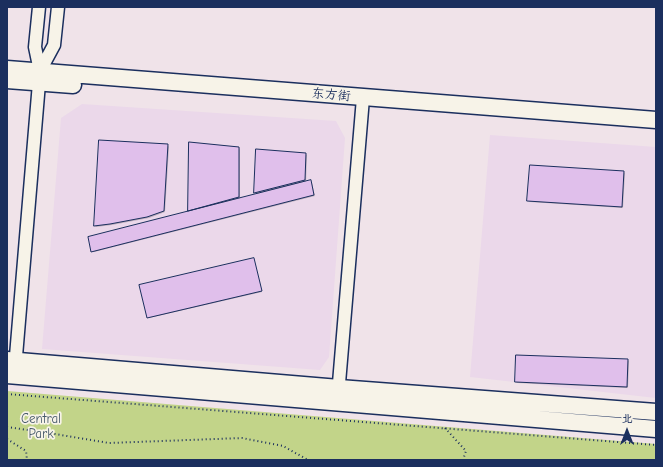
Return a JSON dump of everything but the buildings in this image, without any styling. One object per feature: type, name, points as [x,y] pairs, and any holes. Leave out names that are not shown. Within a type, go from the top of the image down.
[{"type":"main road","name":"东方街","points":[[7,69],[39,77],[362,103],[656,131]]},
{"type":"main road","name":"东方街","points":[[7,80],[39,77]]},
{"type":"main road","name":"东方街","points":[[362,103],[656,120]]},
{"type":"main road","points":[[11,368],[338,395],[656,429]]},
{"type":"main road","points":[[338,395],[656,412]]},
{"type":"street","points":[[11,368],[39,77],[35,47],[39,7]]},
{"type":"street","points":[[39,77],[54,45],[58,7]]},
{"type":"street","points":[[338,395],[362,103]]},
{"type":"path","points":[[7,394],[656,445]]},
{"type":"path","points":[[7,427],[109,443],[242,438],[283,446],[308,460]]},
{"type":"path","points":[[445,428],[466,451],[463,460]]},
{"type":"path","points":[[7,439],[26,451],[27,460]]},
{"type":"shaded area","points":[[82,104],[336,121],[345,138],[329,357],[320,370],[42,349],[61,118]]},
{"type":"shaded area","points":[[490,135],[656,147],[656,398],[470,377]]},
{"type":"green space","name":"Central Park","points":[[7,391],[656,444],[656,460],[7,460]]}]
